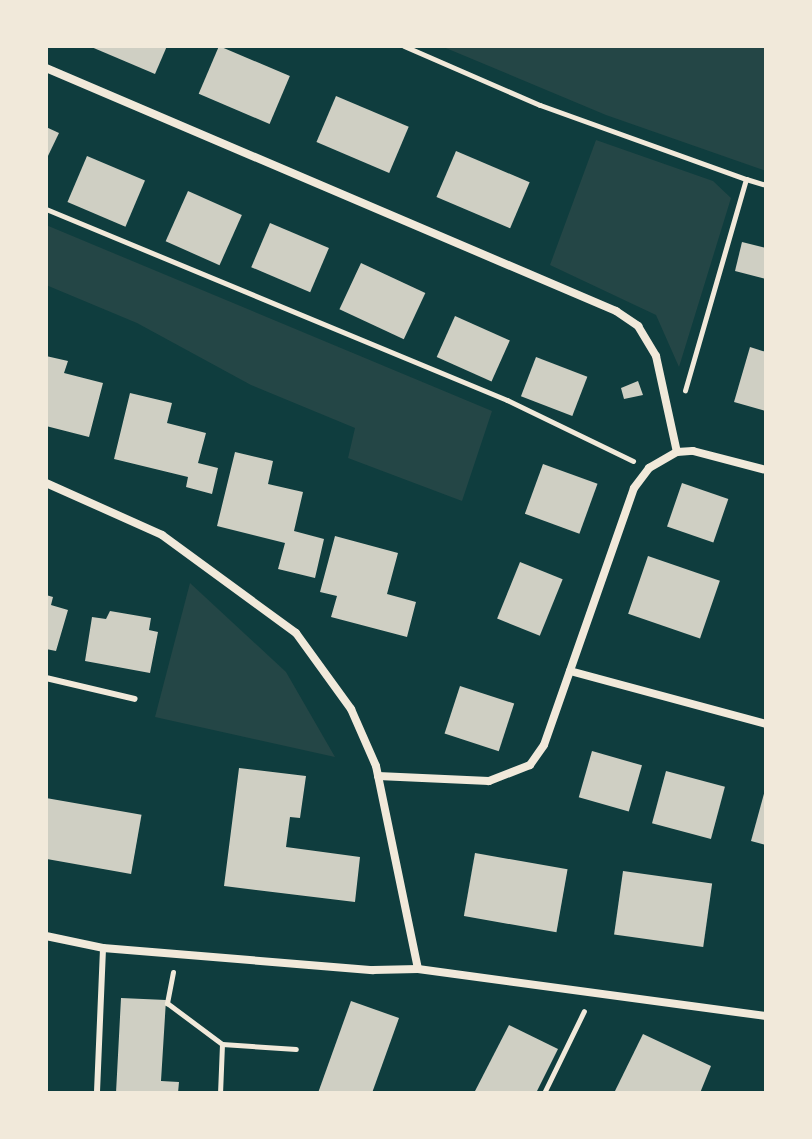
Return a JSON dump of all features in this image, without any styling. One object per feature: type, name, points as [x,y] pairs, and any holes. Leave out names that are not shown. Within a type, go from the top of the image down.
[{"type":"street","points":[[46,68],[616,311],[638,326],[656,356],[674,426],[677,452]]},
{"type":"street","points":[[378,776],[489,781],[530,765],[544,745],[634,488],[649,468],[677,452],[693,451],[766,470]]},
{"type":"street","points":[[46,483],[162,535],[283,621],[351,709],[378,776],[418,969]]},
{"type":"street","points":[[570,671],[766,724]]},
{"type":"street","points":[[46,936],[103,948],[176,951],[373,970],[418,969],[766,1016]]},
{"type":"lane","points":[[46,678],[135,699]]},
{"type":"lane","points":[[97,1092],[103,948]]},
{"type":"path","points":[[404,46],[540,105],[766,185]]},
{"type":"path","points":[[674,426],[746,179]]},
{"type":"path","points":[[46,209],[507,400],[649,468]]},
{"type":"path","points":[[176,951],[167,1003],[222,1044],[296,1049]]},
{"type":"path","points":[[544,1093],[593,992]]},
{"type":"path","points":[[220,1093],[222,1044]]},
{"type":"shaded area","points":[[441,46],[766,46],[766,171],[606,115]]},
{"type":"shaded area","points":[[596,140],[713,181],[731,198],[679,367],[656,315],[550,265]]},
{"type":"shaded area","points":[[46,225],[492,411],[462,501],[348,458],[355,428],[251,385],[137,323],[46,285]]},
{"type":"shaded area","points":[[190,583],[286,672],[335,757],[155,717]]},
{"type":"building","points":[[89,46],[167,46],[155,74]]},
{"type":"building","points":[[219,46],[290,76],[270,124],[199,94]]},
{"type":"building","points":[[336,96],[409,127],[389,173],[316,142]]},
{"type":"building","points":[[46,127],[59,133],[46,160]]},
{"type":"building","points":[[456,151],[530,182],[510,228],[436,197]]},
{"type":"building","points":[[87,156],[145,181],[125,227],[67,202]]},
{"type":"building","points":[[188,191],[242,215],[220,265],[166,241]]},
{"type":"building","points":[[270,223],[329,248],[310,292],[251,267]]},
{"type":"building","points":[[742,242],[766,248],[766,279],[735,271]]},
{"type":"building","points":[[361,263],[425,293],[404,339],[339,309]]},
{"type":"building","points":[[455,316],[510,340],[492,382],[437,357]]},
{"type":"building","points":[[750,347],[766,352],[766,411],[734,402]]},
{"type":"building","points":[[46,356],[68,361],[64,373],[103,383],[89,437],[46,426]]},
{"type":"building","points":[[536,357],[587,377],[572,416],[521,396]]},
{"type":"building","points":[[638,381],[643,395],[624,399],[621,388]]},
{"type":"building","points":[[130,393],[172,403],[167,423],[206,433],[198,463],[218,468],[212,494],[186,487],[188,477],[114,459]]},
{"type":"building","points":[[235,452],[273,461],[268,484],[303,492],[294,531],[324,539],[315,578],[278,569],[285,543],[217,526]]},
{"type":"building","points":[[543,464],[598,484],[579,534],[525,514]]},
{"type":"building","points":[[682,483],[728,499],[713,542],[667,526]]},
{"type":"building","points":[[335,536],[398,553],[387,594],[416,602],[407,637],[331,617],[337,596],[320,592]]},
{"type":"building","points":[[648,556],[720,581],[700,638],[628,614]]},
{"type":"building","points":[[520,562],[563,579],[540,636],[497,619]]},
{"type":"building","points":[[46,595],[53,597],[51,605],[68,610],[56,651],[46,649]]},
{"type":"building","points":[[110,611],[151,618],[149,630],[158,632],[150,673],[85,661],[92,617],[106,619]]},
{"type":"building","points":[[460,686],[514,704],[499,751],[445,734]]},
{"type":"building","points":[[592,751],[642,765],[629,811],[579,797]]},
{"type":"building","points":[[239,768],[306,776],[300,818],[290,817],[286,847],[360,857],[355,902],[224,886]]},
{"type":"building","points":[[666,771],[725,787],[711,839],[652,823]]},
{"type":"building","points":[[766,790],[766,845],[751,841]]},
{"type":"building","points":[[46,798],[142,815],[131,874],[46,859]]},
{"type":"building","points":[[475,853],[568,869],[556,932],[464,916]]},
{"type":"building","points":[[623,871],[712,884],[703,947],[614,934]]},
{"type":"building","points":[[121,998],[166,1000],[161,1081],[179,1082],[178,1093],[116,1093]]},
{"type":"building","points":[[351,1001],[399,1018],[372,1093],[318,1093]]},
{"type":"building","points":[[509,1025],[558,1049],[536,1093],[474,1093]]},
{"type":"building","points":[[643,1034],[711,1066],[700,1093],[614,1093]]}]
